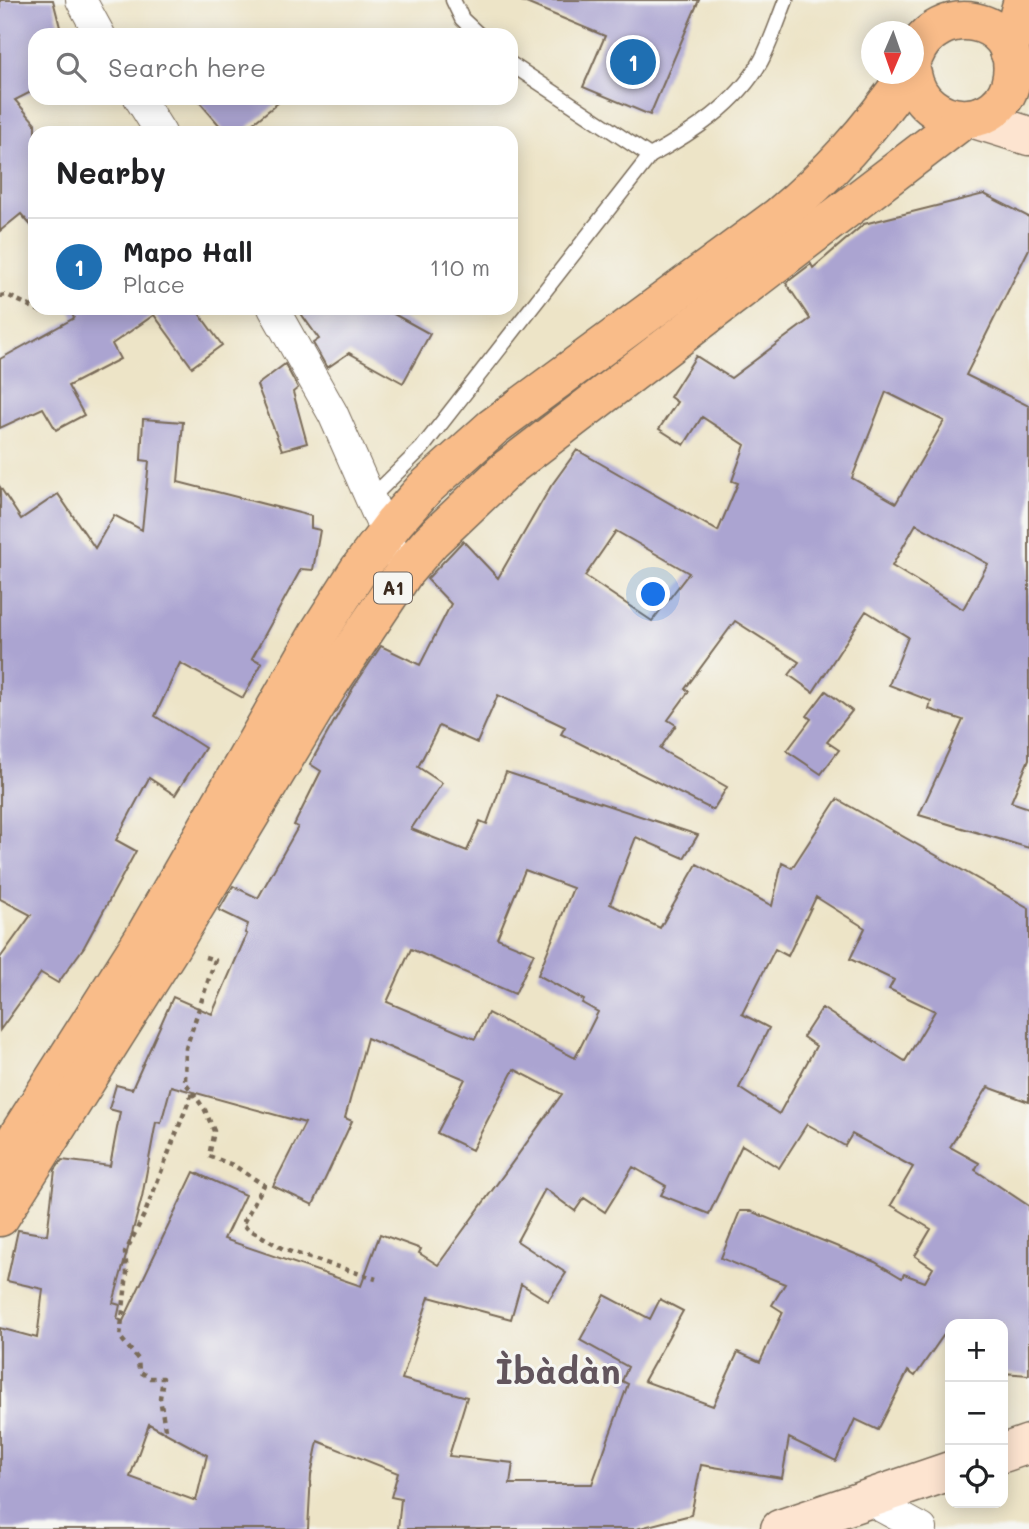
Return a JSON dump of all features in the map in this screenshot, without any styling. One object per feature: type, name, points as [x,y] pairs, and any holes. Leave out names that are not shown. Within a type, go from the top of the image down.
[{"type":"highway","points":[[915,84],[922,99],[933,110],[967,119],[985,113],[1008,91],[1016,59],[1023,0]]},
{"type":"highway","points":[[924,37],[952,11],[964,19],[983,23],[999,35],[1016,59]]},
{"type":"highway","name":"A1","points":[[0,1217],[7,1172],[321,629],[384,535],[424,489],[494,427],[778,217],[821,181],[858,142],[902,84]]},
{"type":"highway","name":"A1","points":[[7,1172],[170,948],[328,686],[405,571],[468,503],[508,468],[967,119]]},
{"type":"main road","points":[[967,119],[1029,136]]},
{"type":"main road","points":[[1008,1451],[1029,1444]]},
{"type":"main road","points":[[780,1529],[945,1473]]},
{"type":"street","points":[[80,0],[96,28]]},
{"type":"street","points":[[143,105],[157,126]]},
{"type":"street","points":[[277,315],[333,414],[384,535],[405,571]]},
{"type":"street","points":[[867,1499],[922,1529]]},
{"type":"lane","points":[[453,0],[462,19],[472,28]]},
{"type":"lane","points":[[369,500],[422,448],[650,156],[689,135],[731,100],[761,62],[786,0]]},
{"type":"lane","points":[[518,69],[650,156]]},
{"type":"path","points":[[0,296],[7,295],[28,306]]},
{"type":"path","points":[[170,948],[215,960],[186,1048],[185,1082],[214,1131],[209,1156],[233,1165],[264,1185],[242,1225],[285,1250],[376,1279]]},
{"type":"path","points":[[164,1429],[160,1398],[163,1378],[150,1378],[139,1371],[138,1359],[120,1336],[127,1273],[125,1253],[145,1213],[192,1093]]},
{"type":"building","points":[[0,0],[53,0],[60,28],[28,28],[28,94],[15,100],[35,123],[35,126],[28,126],[28,222],[21,214],[0,231]]},
{"type":"building","points":[[519,0],[699,0],[650,115],[583,87],[605,36]]},
{"type":"building","points":[[202,105],[275,105],[250,126],[220,126]]},
{"type":"building","points":[[984,194],[1029,217],[1029,249],[966,375],[1029,406],[1029,759],[1011,802],[1029,808],[1029,848],[919,815],[963,720],[929,709],[931,701],[889,685],[908,637],[866,611],[813,692],[789,675],[799,662],[735,621],[685,689],[689,691],[668,720],[676,725],[660,749],[727,787],[713,810],[561,734],[565,727],[498,695],[477,743],[439,726],[418,767],[442,783],[411,829],[467,851],[480,821],[487,824],[506,772],[698,835],[684,858],[636,837],[610,904],[660,928],[697,864],[772,906],[782,863],[792,868],[837,799],[1029,908],[1029,1102],[988,1087],[950,1147],[979,1163],[975,1170],[1029,1206],[1029,1375],[1008,1373],[1008,1319],[945,1319],[945,1333],[915,1376],[908,1371],[878,1430],[855,1419],[836,1461],[789,1438],[782,1478],[701,1465],[691,1515],[636,1529],[398,1529],[401,1499],[391,1497],[398,1473],[318,1441],[311,1475],[308,1529],[0,1529],[0,1328],[37,1338],[43,1289],[7,1281],[18,1230],[47,1235],[55,1170],[62,1160],[110,1166],[120,1112],[109,1109],[116,1085],[132,1089],[173,997],[212,1014],[247,934],[248,924],[219,910],[233,886],[258,898],[298,827],[294,825],[321,771],[310,764],[353,688],[381,646],[420,665],[451,604],[427,579],[463,541],[498,578],[551,486],[577,450],[718,531],[738,483],[732,481],[745,445],[702,417],[684,445],[659,429],[677,402],[670,397],[696,356],[731,378],[810,319],[786,283],[811,264],[813,268],[864,224]],"holes":[[[886,392],[944,421],[896,503],[852,478]],[[916,524],[988,564],[963,609],[892,566]],[[616,531],[689,573],[652,621],[585,576]],[[525,870],[573,888],[538,975],[584,1000],[582,1003],[598,1012],[575,1058],[488,1013],[475,1039],[387,1002],[411,949],[515,994],[534,953],[497,938]],[[816,897],[865,928],[850,959],[894,980],[889,989],[935,1011],[905,1061],[822,1008],[803,1037],[816,1046],[779,1114],[739,1088],[769,1028],[742,1014],[775,949],[788,956]],[[367,1038],[465,1079],[437,1133],[472,1150],[514,1069],[562,1094],[438,1265],[419,1253],[421,1249],[380,1234],[361,1286],[224,1239],[245,1195],[194,1172],[123,1321],[117,1319],[120,1305],[113,1303],[142,1197],[156,1122],[161,1123],[171,1086],[305,1123],[273,1186],[313,1205],[352,1121],[345,1118]],[[807,1124],[845,1146],[852,1134],[913,1167],[891,1205],[931,1229],[915,1256],[933,1268],[925,1282],[904,1274],[902,1278],[875,1262],[750,1211],[740,1211],[721,1258],[785,1284],[772,1305],[783,1312],[760,1362],[738,1352],[713,1406],[644,1381],[683,1311],[660,1299],[650,1319],[605,1295],[580,1340],[628,1367],[622,1381],[628,1384],[592,1484],[510,1484],[513,1463],[449,1456],[467,1397],[402,1379],[429,1297],[511,1319],[521,1284],[548,1301],[566,1273],[517,1241],[545,1189],[575,1211],[584,1198],[605,1212],[633,1167],[666,1186],[661,1195],[709,1214],[742,1145],[779,1168]],[[149,1424],[207,1455],[196,1501],[130,1477]]]},
{"type":"building","points":[[72,315],[154,315],[112,344],[120,359],[68,386],[84,415],[56,430],[43,408],[0,428],[0,359],[74,318]]},
{"type":"building","points":[[154,315],[200,315],[222,345],[192,367]]},
{"type":"building","points":[[302,315],[396,315],[430,334],[403,383],[349,353],[327,368],[313,343],[319,339]]},
{"type":"building","points":[[285,364],[298,388],[293,392],[307,443],[282,450],[257,385]]},
{"type":"building","points":[[143,419],[183,422],[178,482],[311,516],[311,528],[320,530],[313,570],[301,569],[252,658],[262,663],[243,698],[180,663],[155,716],[205,748],[175,795],[149,778],[116,840],[136,851],[84,947],[58,983],[41,973],[0,1030],[0,958],[31,915],[0,899],[0,487],[21,519],[58,494],[95,548],[114,515],[142,530],[149,461],[141,460]]},
{"type":"building","points":[[826,691],[852,711],[827,742],[839,750],[821,774],[787,751],[811,719],[807,716]]},
{"type":"place","name":"Mapo Hall","points":[[633,62]]},
{"type":"district","name":"Ìbàdàn","points":[[558,1372]]}]
